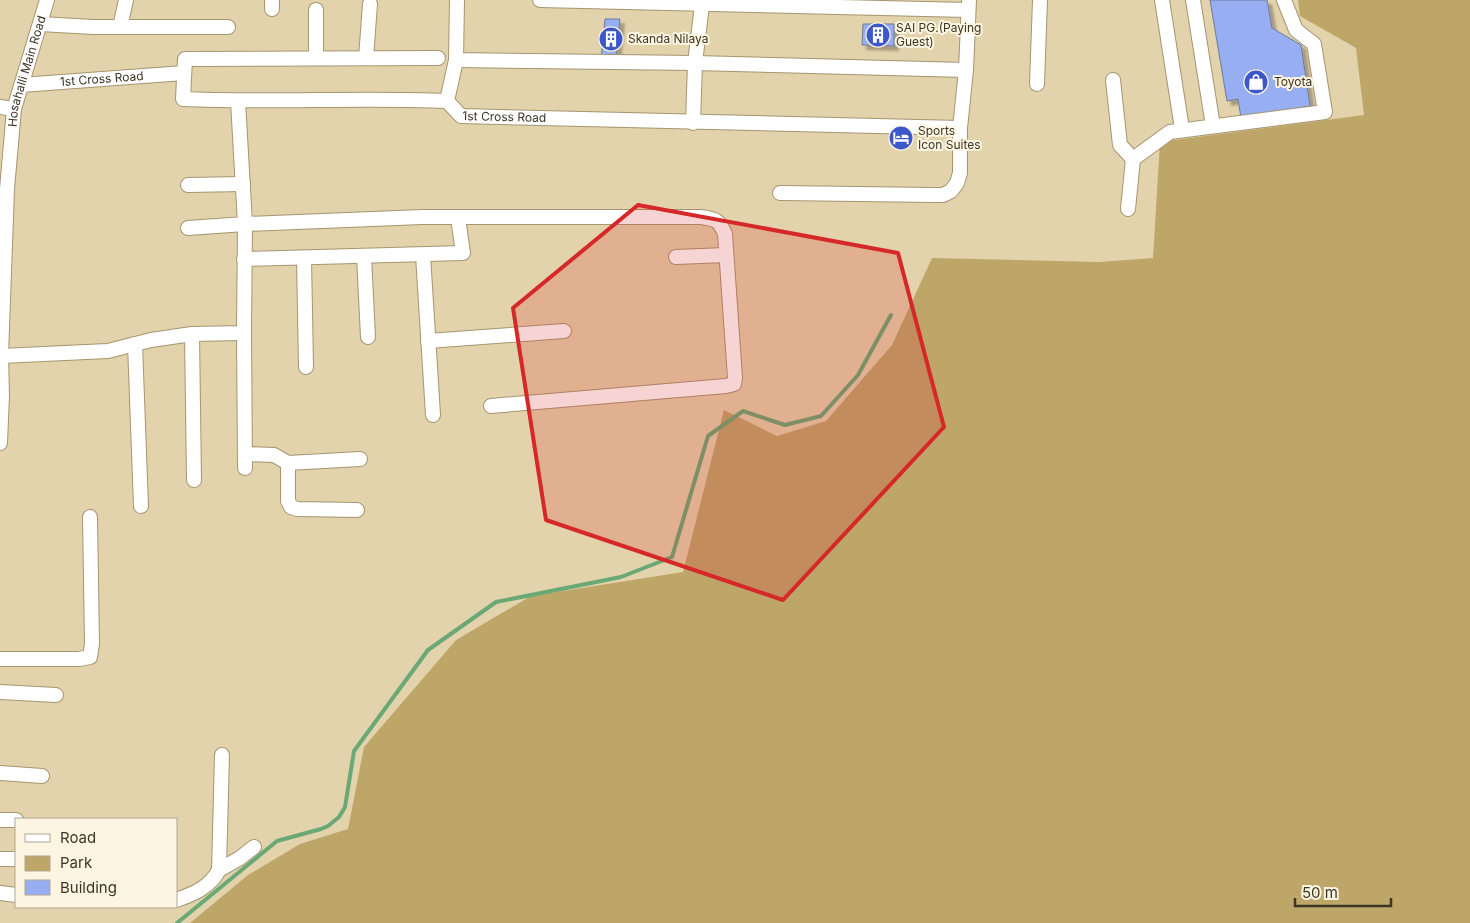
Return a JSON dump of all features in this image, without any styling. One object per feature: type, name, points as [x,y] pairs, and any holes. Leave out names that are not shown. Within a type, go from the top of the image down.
[{"type":"street","name":"Hosahalli Main Road","points":[[0,443],[3,218],[14,109],[47,0]]},
{"type":"street","points":[[120,27],[126,0]]},
{"type":"street","points":[[448,101],[456,60],[457,0]]},
{"type":"street","points":[[540,0],[702,5],[968,5],[966,70],[960,128],[960,173],[957,184],[951,191],[943,195],[780,193]]},
{"type":"street","points":[[1037,84],[1040,0]]},
{"type":"street","points":[[1162,0],[1182,129]]},
{"type":"street","points":[[1193,0],[1213,126]]},
{"type":"street","points":[[1128,209],[1133,159],[1170,132],[1324,112],[1314,44],[1296,30],[1284,0]]},
{"type":"street","points":[[366,58],[370,4]]},
{"type":"street","points":[[693,122],[695,63],[702,5]]},
{"type":"street","points":[[316,10],[316,58]]},
{"type":"street","points":[[40,24],[94,27],[228,27]]},
{"type":"street","points":[[184,73],[185,59],[438,58]]},
{"type":"street","points":[[456,60],[695,63],[966,70]]},
{"type":"street","name":"1st Cross Road","points":[[22,85],[184,73],[183,98],[238,101],[385,98],[448,101],[461,116],[960,128]]},
{"type":"street","points":[[1113,80],[1120,145],[1133,159]]},
{"type":"street","points":[[238,101],[245,224],[245,468]]},
{"type":"street","points":[[0,106],[14,109]]},
{"type":"street","points":[[188,185],[243,184]]},
{"type":"street","points":[[188,228],[422,217],[701,217],[720,222],[725,234],[736,378],[734,384],[491,406]]},
{"type":"street","points":[[244,260],[463,254],[458,218]]},
{"type":"street","points":[[423,255],[432,415]]},
{"type":"street","points":[[676,257],[726,255]]},
{"type":"street","points":[[364,256],[368,338]]},
{"type":"street","points":[[304,258],[306,367]]},
{"type":"street","points":[[428,340],[564,331]]},
{"type":"street","points":[[1,360],[108,350],[192,334],[244,333]]},
{"type":"street","points":[[192,334],[194,480]]},
{"type":"street","points":[[135,344],[141,506]]},
{"type":"street","points":[[245,454],[274,455],[288,463],[360,459]]},
{"type":"street","points":[[288,463],[288,501],[291,506],[296,509],[357,510]]},
{"type":"street","points":[[0,659],[79,659],[90,657],[92,644],[90,517]]},
{"type":"street","points":[[0,692],[56,695]]},
{"type":"street","points":[[178,899],[191,895],[205,886],[215,877],[219,870],[222,755]]},
{"type":"street","points":[[0,773],[42,776]]},
{"type":"street","points":[[0,820],[15,820]]},
{"type":"street","points":[[219,870],[240,858],[254,847]]},
{"type":"street","points":[[0,859],[15,859]]},
{"type":"street","points":[[0,894],[15,895]]},
{"type":"highlighted area","points":[[638,205],[898,253],[944,427],[783,600],[546,520],[513,308]]},
{"type":"green space","points":[[1298,0],[1470,0],[1470,923],[190,923],[248,875],[300,844],[348,829],[364,747],[456,640],[531,596],[683,572],[724,410],[777,436],[826,421],[892,345],[932,258],[1099,262],[1153,258],[1160,142],[1364,115],[1356,48],[1300,16]]},
{"type":"building","points":[[1210,0],[1267,0],[1272,28],[1301,45],[1310,106],[1241,118],[1238,99],[1227,101]]},
{"type":"building","name":"Skanda Nilaya","points":[[605,19],[620,19],[616,60],[601,59]]},
{"type":"building","name":"SAI PG.(Paying Guest)","points":[[863,24],[894,24],[894,46],[862,45]]},
{"type":"waterway","points":[[177,923],[277,841],[321,829],[339,817],[345,807],[354,751],[428,650],[496,602],[621,577],[672,557],[708,436],[743,411],[785,425],[821,416],[858,375],[891,315]]},
{"type":"place","name":"SAI PG.(Paying Guest)","points":[[878,35]]},
{"type":"place","name":"Skanda Nilaya","points":[[611,39]]},
{"type":"place","name":"Toyota","points":[[1256,82]]},
{"type":"place","name":"Sports Icon Suites","points":[[901,138]]}]
